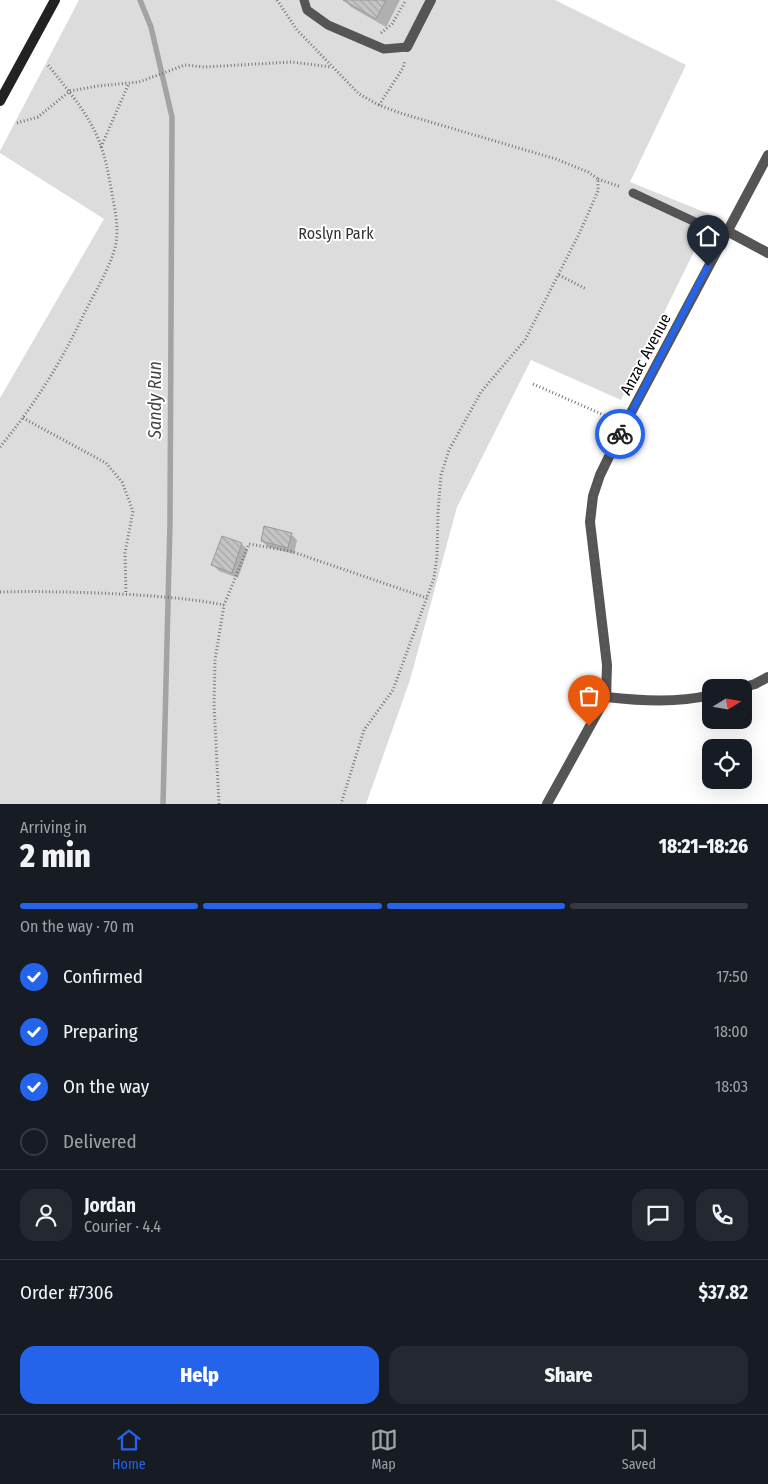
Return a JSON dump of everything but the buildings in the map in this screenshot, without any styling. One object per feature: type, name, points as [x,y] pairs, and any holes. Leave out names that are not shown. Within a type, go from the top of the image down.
[{"type":"main road","points":[[0,101],[55,0]]},
{"type":"street","points":[[407,47],[431,0]]},
{"type":"street","name":"Anzac Avenue","points":[[606,697],[607,665],[590,522],[593,496],[600,475],[625,424],[768,155]]},
{"type":"street","points":[[727,231],[768,253]]},
{"type":"street","points":[[752,685],[768,677]]},
{"type":"street","points":[[547,804],[606,697],[644,701],[691,700],[702,697]]},
{"type":"lane","points":[[304,0],[308,10],[328,26],[384,49],[407,47]]},
{"type":"lane","points":[[633,193],[708,228],[727,231]]},
{"type":"path","points":[[277,0],[297,30],[332,67],[359,94],[379,105],[400,114],[556,159],[633,193]]},
{"type":"path","points":[[370,43],[373,36],[392,24],[405,1]]},
{"type":"path","points":[[379,105],[403,68],[407,47]]},
{"type":"path","points":[[17,123],[38,117],[70,91],[139,82],[185,65],[204,67],[292,62],[332,67]]},
{"type":"path","points":[[0,447],[36,401],[64,356],[108,267],[115,246],[117,229],[115,211],[108,168],[98,138],[70,91],[48,65]]},
{"type":"path","points":[[101,147],[129,83]]},
{"type":"path","points":[[341,804],[364,730],[393,690],[428,598],[434,578],[437,556],[441,475],[448,450],[481,392],[525,340],[559,275],[598,191],[598,179]]},
{"type":"path","points":[[559,275],[586,289]]},
{"type":"path","points":[[533,384],[625,424]]},
{"type":"path","points":[[23,418],[106,463],[122,482],[133,511],[125,552],[126,594]]},
{"type":"path","points":[[219,804],[214,704],[215,660],[224,605],[249,544],[290,551],[428,598]]},
{"type":"path","points":[[0,592],[42,590],[126,594],[197,600],[224,605]]},
{"type":"green space","name":"Roslyn Park","points":[[79,0],[555,0],[686,65],[630,182],[712,215],[621,400],[531,360],[457,507],[410,680],[366,804],[0,804],[0,398],[104,219],[0,153],[0,151]]},
{"type":"waterway","name":"Sandy Run","points":[[140,0],[151,27],[172,117],[170,522],[163,804]]},
{"type":"way so far","points":[[589,726],[606,697],[607,665],[590,522],[593,496],[600,475],[620,434]]},
{"type":"route","points":[[620,434],[708,266]]}]
